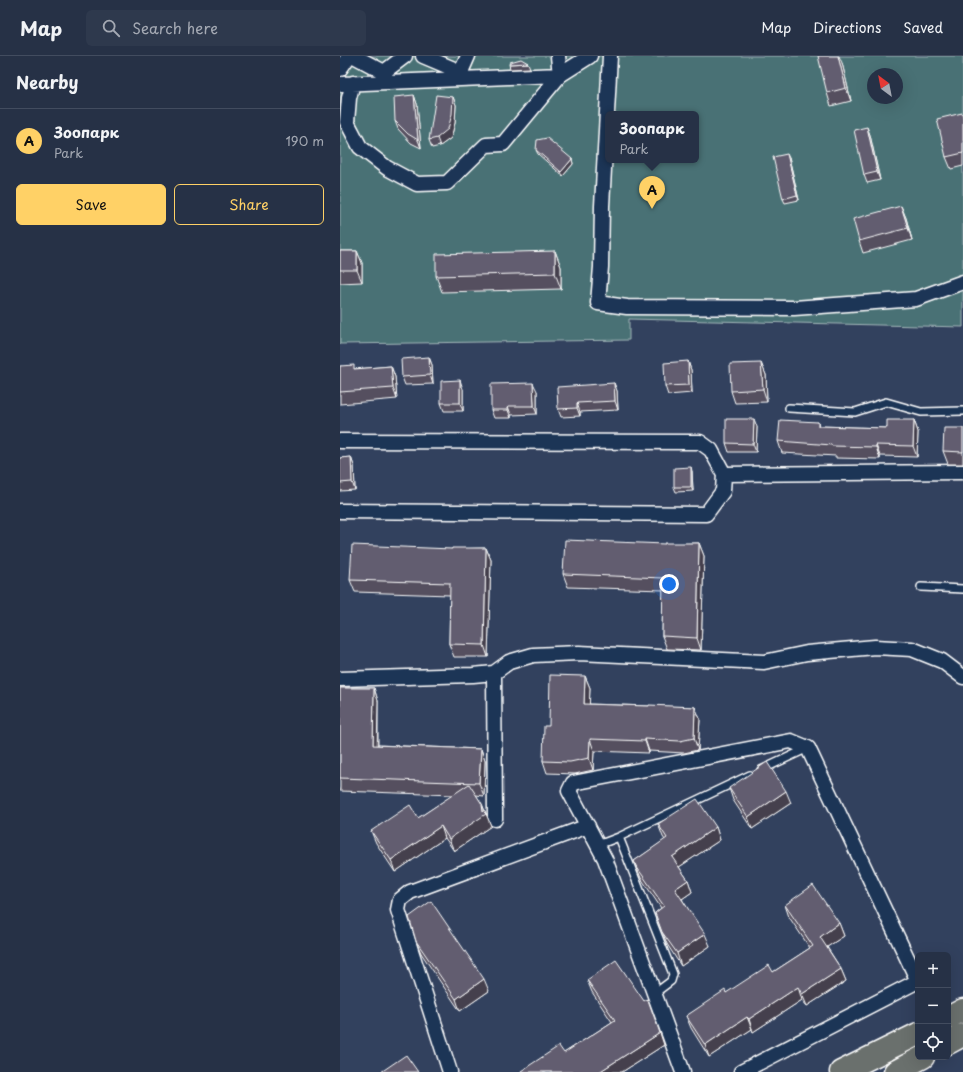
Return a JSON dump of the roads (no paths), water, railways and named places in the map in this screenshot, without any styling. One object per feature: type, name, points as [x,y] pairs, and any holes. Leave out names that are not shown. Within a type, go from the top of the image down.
[{"type":"main road","points":[[951,1016],[963,1010]]},
{"type":"main road","points":[[841,1072],[915,1035]]},
{"type":"main road","points":[[951,1041],[963,1035]]},
{"type":"main road","points":[[895,1072],[917,1060]]},
{"type":"street","points":[[340,70],[348,56]]},
{"type":"street","points":[[354,56],[384,72],[405,56]]},
{"type":"street","points":[[423,56],[461,72],[468,56]]},
{"type":"street","points":[[558,56],[560,75]]},
{"type":"street","points":[[560,75],[346,84],[349,98],[347,122],[360,147],[387,168],[417,184],[447,183],[486,145],[503,144],[560,75],[590,56]]},
{"type":"street","points":[[607,111],[610,56]]},
{"type":"street","points":[[605,150],[601,267],[598,304],[627,307],[794,308],[916,299],[963,282]]},
{"type":"street","points":[[340,441],[700,442],[712,450],[724,474],[723,491],[706,514],[340,511]]},
{"type":"street","points":[[724,474],[963,472]]},
{"type":"street","points":[[340,679],[494,673],[509,662],[533,656],[579,653],[764,662],[807,653],[875,647],[912,649],[942,661],[963,677]]},
{"type":"street","points":[[494,673],[495,819]]},
{"type":"street","points":[[682,1072],[655,993],[605,859],[569,791],[573,783],[791,741],[808,748],[915,975]]},
{"type":"street","points":[[450,1072],[398,910],[400,900],[410,892],[588,826]]},
{"type":"street","points":[[741,1072],[915,983]]},
{"type":"lane","points":[[790,408],[855,412],[886,402],[921,412],[963,411]]},
{"type":"lane","points":[[921,587],[963,589]]},
{"type":"lane","points":[[598,845],[619,837],[808,748]]},
{"type":"lane","points":[[619,837],[673,974],[671,981],[655,993]]},
{"type":"place","name":"Зоопарк","points":[[652,209]]}]
